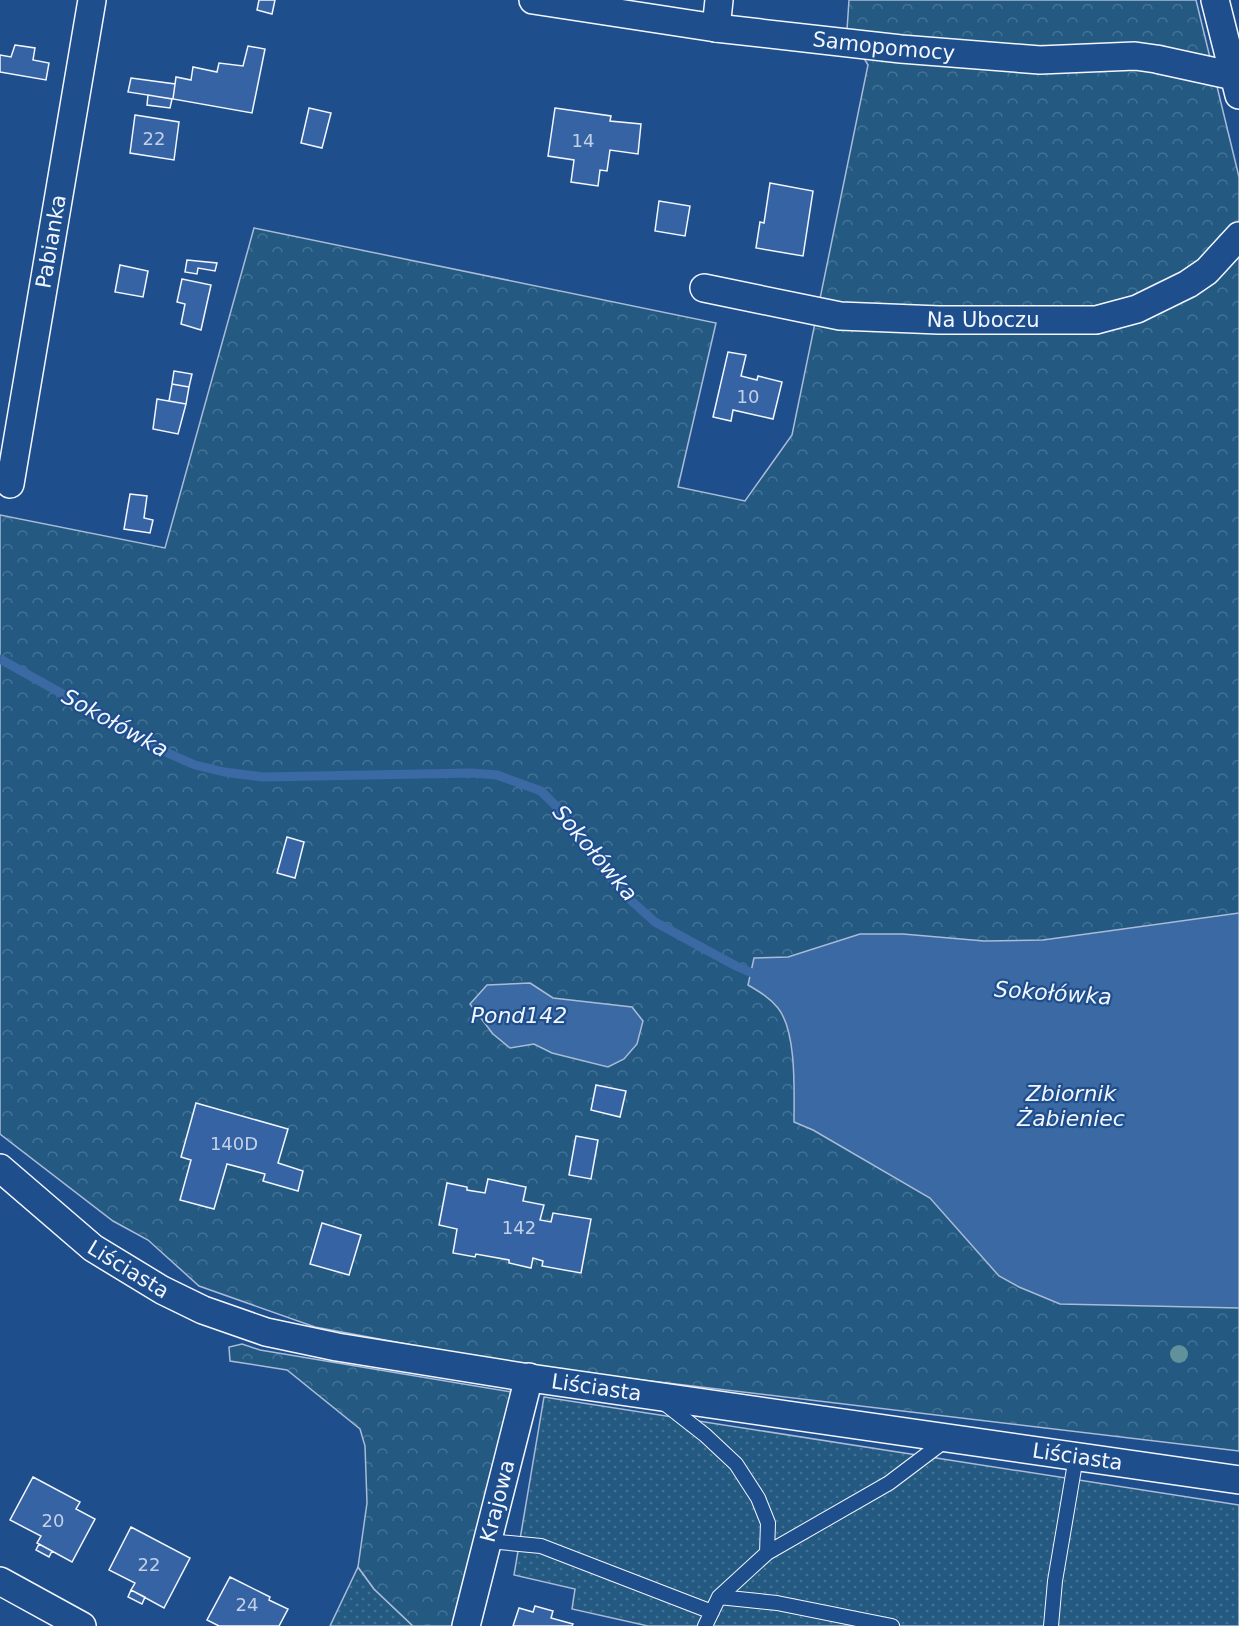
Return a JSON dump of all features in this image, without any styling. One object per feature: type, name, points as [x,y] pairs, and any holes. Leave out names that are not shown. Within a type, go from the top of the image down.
[{"type":"street","name":"Pabianka","points":[[10,484],[92,0]]},
{"type":"street","name":"Samopomocy","points":[[533,0],[716,28],[994,57],[1040,60],[1135,56],[1156,58],[1236,86]]},
{"type":"street","points":[[716,28],[719,0]]},
{"type":"street","points":[[1215,0],[1236,86]]},
{"type":"street","name":"Na Uboczu","points":[[704,288],[840,316],[939,320],[1096,320],[1137,309],[1188,284],[1207,271],[1239,236]]},
{"type":"street","name":"Liściasta","points":[[0,1168],[93,1248],[162,1290],[203,1310],[266,1332],[337,1347],[529,1377],[1239,1480]]},
{"type":"street","name":"Krajowa","points":[[466,1626],[529,1377]]},
{"type":"street","points":[[0,1581],[81,1626]]},
{"type":"lane","points":[[655,1396],[705,1435],[736,1464],[758,1498],[768,1523],[767,1553]]},
{"type":"lane","points":[[705,1626],[719,1597],[767,1553],[889,1483],[948,1438]]},
{"type":"lane","points":[[1051,1626],[1055,1581],[1076,1457]]},
{"type":"lane","points":[[488,1541],[541,1546],[712,1612]]},
{"type":"lane","points":[[719,1597],[777,1603],[892,1626]]},
{"type":"green space","points":[[849,0],[1196,0],[1239,177],[1239,1451],[525,1366],[315,1327],[199,1286],[148,1240],[113,1221],[0,1134],[0,515],[165,548],[254,228],[716,323],[678,487],[745,501],[792,435],[868,65],[847,30]]},
{"type":"green space","points":[[242,1344],[260,1350],[512,1392],[455,1626],[413,1626],[374,1589],[358,1567],[367,1503],[365,1446],[360,1429],[287,1370],[230,1361],[229,1347]]},
{"type":"green space","points":[[544,1397],[1239,1505],[1239,1626],[648,1626],[572,1609],[575,1589],[514,1575]]},
{"type":"green space","points":[[358,1567],[374,1589],[413,1626],[330,1626]]},
{"type":"water","name":"Zbiornik Żabieniec","points":[[1239,913],[1239,1308],[1060,1304],[999,1276],[930,1198],[813,1130],[794,1122],[794,1079],[789,1032],[778,1008],[772,1001],[748,985],[754,958],[788,957],[860,934],[903,934],[984,941],[1043,940]]},
{"type":"water","name":"Pond142","points":[[530,983],[553,998],[632,1007],[643,1021],[637,1044],[624,1059],[608,1067],[552,1053],[534,1044],[510,1048],[493,1034],[470,1004],[487,985]]},
{"type":"building","points":[[259,0],[275,0],[272,14],[257,10]]},
{"type":"building","points":[[15,45],[35,48],[33,60],[49,63],[46,80],[0,72],[0,55],[11,57]]},
{"type":"building","points":[[248,46],[265,49],[252,113],[173,99],[176,77],[191,80],[193,67],[217,72],[219,63],[243,66]]},
{"type":"building","points":[[131,78],[175,84],[173,99],[128,92]]},
{"type":"building","points":[[148,95],[172,99],[170,108],[147,105]]},
{"type":"building","points":[[309,108],[331,113],[322,148],[301,143]]},
{"type":"building","points":[[555,108],[611,116],[610,121],[641,124],[638,154],[610,150],[607,171],[600,170],[598,186],[571,182],[574,160],[548,156]]},
{"type":"building","points":[[135,115],[179,122],[174,160],[130,153]]},
{"type":"building","points":[[770,183],[813,191],[803,256],[756,248],[760,222],[764,223]]},
{"type":"building","points":[[659,201],[690,206],[685,236],[655,231]]},
{"type":"building","points":[[187,260],[217,263],[215,271],[198,268],[197,274],[185,272]]},
{"type":"building","points":[[120,265],[148,271],[143,297],[115,292]]},
{"type":"building","points":[[182,279],[211,285],[201,330],[181,324],[185,304],[177,302]]},
{"type":"building","points":[[728,352],[746,355],[741,376],[757,380],[758,376],[782,382],[773,419],[733,410],[731,421],[713,417]]},
{"type":"building","points":[[174,371],[192,374],[189,387],[172,384]]},
{"type":"building","points":[[172,384],[189,387],[186,404],[169,401]]},
{"type":"building","points":[[157,399],[186,404],[178,434],[153,429]]},
{"type":"building","points":[[130,494],[147,496],[144,518],[153,520],[150,533],[124,529]]},
{"type":"building","points":[[287,837],[304,842],[295,878],[277,873]]},
{"type":"building","points":[[596,1085],[626,1091],[620,1117],[591,1110]]},
{"type":"building","points":[[196,1103],[288,1129],[278,1163],[303,1171],[298,1191],[263,1181],[265,1174],[227,1164],[214,1209],[180,1200],[191,1160],[181,1157]]},
{"type":"building","points":[[576,1136],[598,1140],[591,1179],[569,1175]]},
{"type":"building","points":[[488,1179],[526,1187],[523,1201],[544,1205],[540,1220],[551,1222],[553,1213],[591,1219],[581,1273],[542,1266],[543,1261],[533,1258],[531,1268],[509,1263],[509,1260],[476,1254],[475,1257],[453,1253],[457,1229],[439,1225],[447,1183],[485,1193]]},
{"type":"building","points":[[322,1223],[361,1235],[349,1275],[310,1264]]},
{"type":"building","points":[[33,1477],[80,1502],[76,1509],[95,1519],[72,1562],[37,1543],[41,1536],[10,1520]]},
{"type":"building","points":[[131,1527],[190,1558],[164,1608],[131,1590],[135,1583],[109,1570]]},
{"type":"building","points":[[39,1544],[52,1551],[49,1557],[36,1550]]},
{"type":"building","points":[[230,1577],[270,1597],[269,1600],[288,1609],[279,1626],[219,1626],[207,1620]]},
{"type":"building","points":[[131,1590],[145,1597],[142,1604],[128,1597]]},
{"type":"building","points":[[535,1606],[553,1611],[551,1618],[573,1624],[572,1626],[513,1626],[519,1608],[533,1612]]},
{"type":"waterway","name":"Sokołówka","points":[[0,659],[170,754],[195,765],[224,772],[263,777],[472,773],[497,775],[541,791],[557,807],[598,864],[625,895],[655,922],[736,966],[752,973],[763,974]]}]
